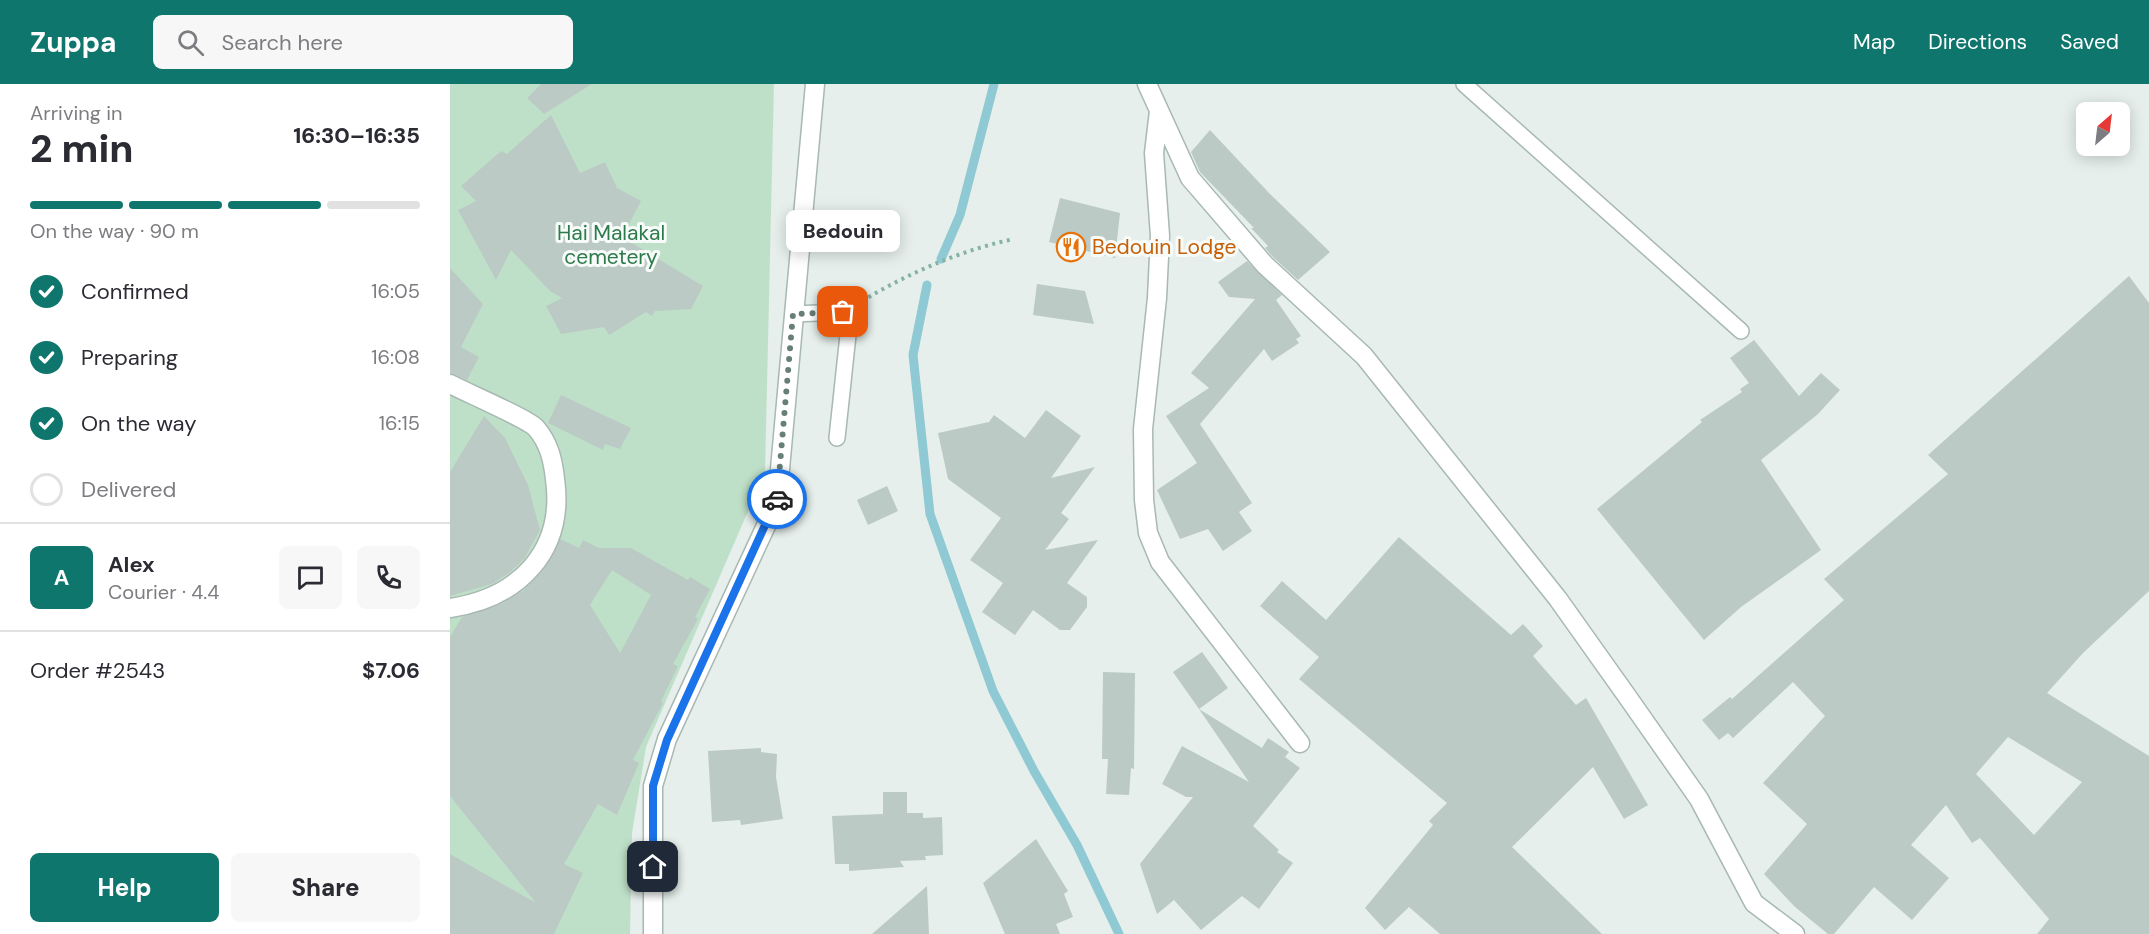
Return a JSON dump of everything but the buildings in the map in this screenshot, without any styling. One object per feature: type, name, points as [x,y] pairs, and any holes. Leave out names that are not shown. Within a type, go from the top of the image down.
[{"type":"street","points":[[653,934],[653,786],[667,740],[777,502],[814,84]]},
{"type":"street","points":[[1147,84],[1190,178],[1265,265],[1364,356],[1558,599],[1699,799],[1754,903],[1795,934]]},
{"type":"street","points":[[1159,109],[1154,153],[1160,236],[1157,298],[1143,429],[1144,500],[1148,533],[1160,562],[1300,743]]},
{"type":"street","points":[[450,384],[535,427],[552,455],[558,512],[554,531],[529,572],[487,600],[450,608]]},
{"type":"lane","points":[[1464,84],[1741,331]]},
{"type":"lane","points":[[793,314],[843,312],[848,335],[837,438]]},
{"type":"path","points":[[843,312],[899,279],[975,247],[1014,239]]},
{"type":"green space","name":"Hai Malakal cemetery","points":[[450,84],[774,84],[765,472],[646,747],[632,833],[630,934],[450,934]]},
{"type":"waterway","points":[[941,259],[960,215],[994,84]]},
{"type":"waterway","points":[[927,285],[913,355],[930,514],[993,691],[1034,771],[1077,845],[1119,934]]},
{"type":"way so far","points":[[777,499],[793,314],[843,312]]},
{"type":"place","name":"Bedouin Lodge","points":[[1071,247]]},
{"type":"place","name":"Bedouin","points":[[843,312]]},
{"type":"route","points":[[653,867],[653,786],[667,740],[777,499]]}]
